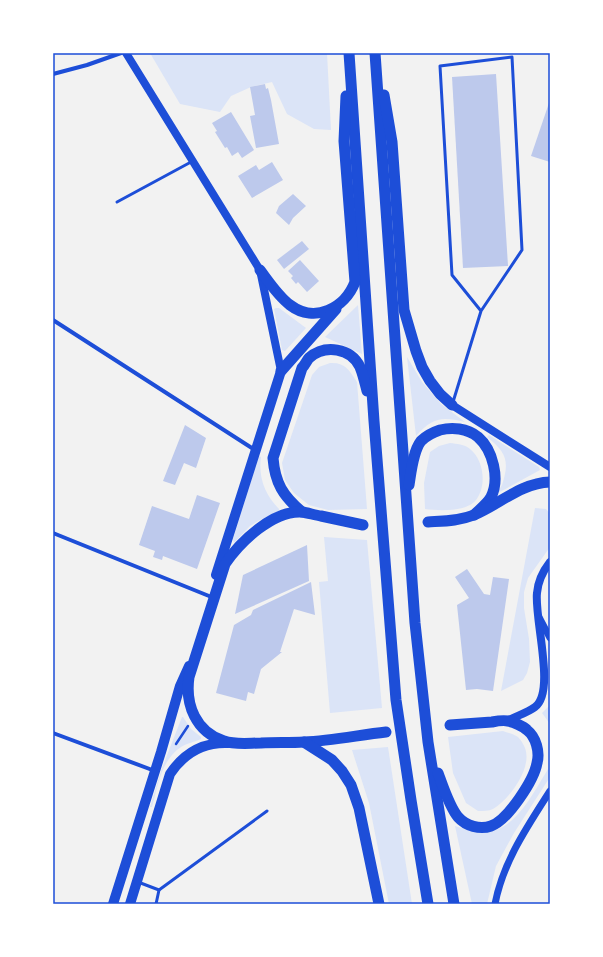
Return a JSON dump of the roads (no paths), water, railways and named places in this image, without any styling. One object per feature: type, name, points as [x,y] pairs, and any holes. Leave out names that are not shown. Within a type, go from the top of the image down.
[{"type":"highway","points":[[281,371],[352,290],[355,282],[344,141],[348,53]]},
{"type":"highway","points":[[348,53],[374,421],[396,700],[428,904]]},
{"type":"highway","points":[[375,53],[392,142],[404,310],[422,367],[440,394],[452,405]]},
{"type":"highway","points":[[375,53],[415,623],[428,742],[454,904]]},
{"type":"highway","points":[[260,270],[285,301],[299,310],[307,313],[320,313],[333,309],[340,304]]},
{"type":"highway","points":[[302,512],[288,499],[278,483],[274,470],[273,458],[302,368],[309,358],[319,351],[330,349],[342,351],[352,357],[359,366],[364,380],[374,421]]},
{"type":"highway","points":[[406,503],[415,454],[421,441],[434,432],[448,428],[464,430],[478,437],[487,449],[493,464],[495,480],[492,495],[486,504],[474,515]]},
{"type":"highway","points":[[428,522],[456,520],[474,515],[520,490],[540,482],[550,482]]},
{"type":"highway","points":[[363,525],[302,512],[289,514],[254,532],[234,551],[225,564],[200,641],[189,678],[188,694],[191,710],[199,724],[216,738],[230,743],[304,742],[386,732]]},
{"type":"highway","points":[[428,742],[447,796],[457,816],[464,823],[473,827],[482,828],[491,826],[499,821],[518,800],[528,785],[537,763],[537,745],[527,730],[507,721],[450,725]]},
{"type":"highway","points":[[304,742],[332,760],[342,771],[351,785],[359,808],[379,904]]},
{"type":"main road","points":[[113,904],[180,686],[200,641],[209,596],[281,371],[260,270],[126,53]]},
{"type":"main road","points":[[452,405],[550,467]]},
{"type":"main road","points":[[507,721],[536,707],[541,697],[544,683],[543,654],[537,613],[537,592],[542,573],[550,562]]},
{"type":"main road","points":[[130,904],[170,774],[175,766],[196,749],[212,744],[230,743]]},
{"type":"street","points":[[53,74],[87,65],[121,53]]},
{"type":"street","points":[[53,320],[255,451]]},
{"type":"street","points":[[53,532],[209,596]]},
{"type":"street","points":[[537,613],[550,638]]},
{"type":"street","points":[[53,733],[155,771]]},
{"type":"street","points":[[495,904],[498,889],[507,864],[530,822],[550,791]]},
{"type":"lane","points":[[452,405],[481,311],[522,250],[512,57],[440,66],[452,275],[481,311]]},
{"type":"lane","points":[[117,202],[193,161]]},
{"type":"lane","points":[[156,904],[159,890],[267,812]]},
{"type":"lane","points":[[136,882],[159,890]]}]
